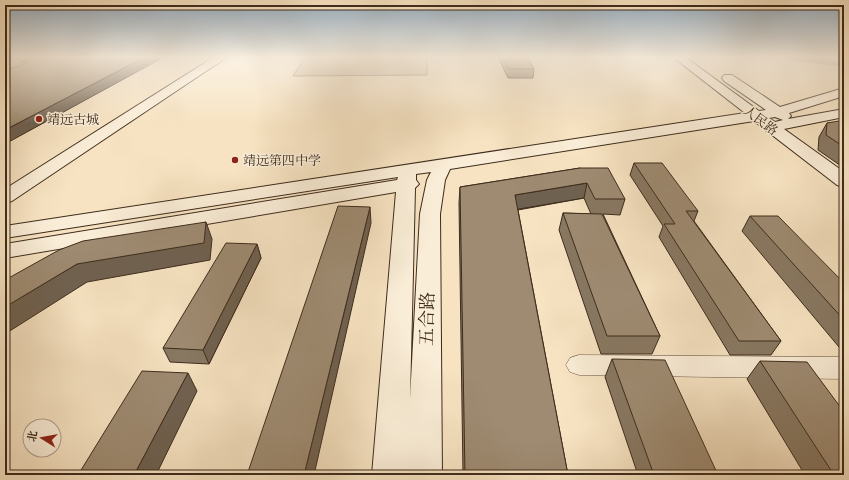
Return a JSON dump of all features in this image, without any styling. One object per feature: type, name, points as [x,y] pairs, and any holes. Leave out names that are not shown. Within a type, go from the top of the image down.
[{"type":"main road","points":[[5,187],[176,79]]},
{"type":"main road","points":[[5,196],[187,79]]},
{"type":"main road","name":"人民路","points":[[711,79],[768,118]]},
{"type":"main road","name":"人民路","points":[[727,79],[768,118],[844,182]]},
{"type":"main road","points":[[5,251],[439,172],[768,118],[844,92]]},
{"type":"main road","points":[[768,118],[793,122],[844,114]]},
{"type":"main road","name":"人民路","points":[[793,122],[804,145],[844,174]]},
{"type":"main road","name":"五合路","points":[[424,475],[430,214],[439,172]]},
{"type":"main road","points":[[5,232],[407,178]]},
{"type":"main road","name":"五合路","points":[[390,475],[407,178]]},
{"type":"street","points":[[579,365],[844,368]]},
{"type":"building","points":[[5,79],[102,79],[5,130]]},
{"type":"building","points":[[839,121],[844,124],[844,147],[826,135],[827,123]]},
{"type":"building","points":[[634,163],[662,163],[698,211],[686,211],[781,341],[739,341],[664,224],[675,224]]},
{"type":"building","points":[[580,168],[608,168],[625,199],[595,199],[587,183],[515,195],[568,475],[465,475],[460,187]]},
{"type":"building","points":[[338,206],[370,207],[304,475],[247,475]]},
{"type":"building","points":[[563,213],[602,214],[660,336],[607,336]]},
{"type":"building","points":[[750,216],[778,216],[844,283],[844,320]]},
{"type":"building","points":[[206,222],[204,243],[77,264],[5,307],[5,280],[59,250],[83,241]]},
{"type":"building","points":[[226,243],[257,244],[203,350],[163,348]]},
{"type":"building","points":[[612,359],[665,360],[718,475],[654,475]]},
{"type":"building","points":[[760,361],[807,362],[844,412],[844,475],[834,475]]},
{"type":"building","points":[[142,371],[188,373],[134,475],[78,475]]},
{"type":"place","name":"靖远古城","points":[[39,119]]},
{"type":"place","name":"靖远第四中学","points":[[235,160]]}]
